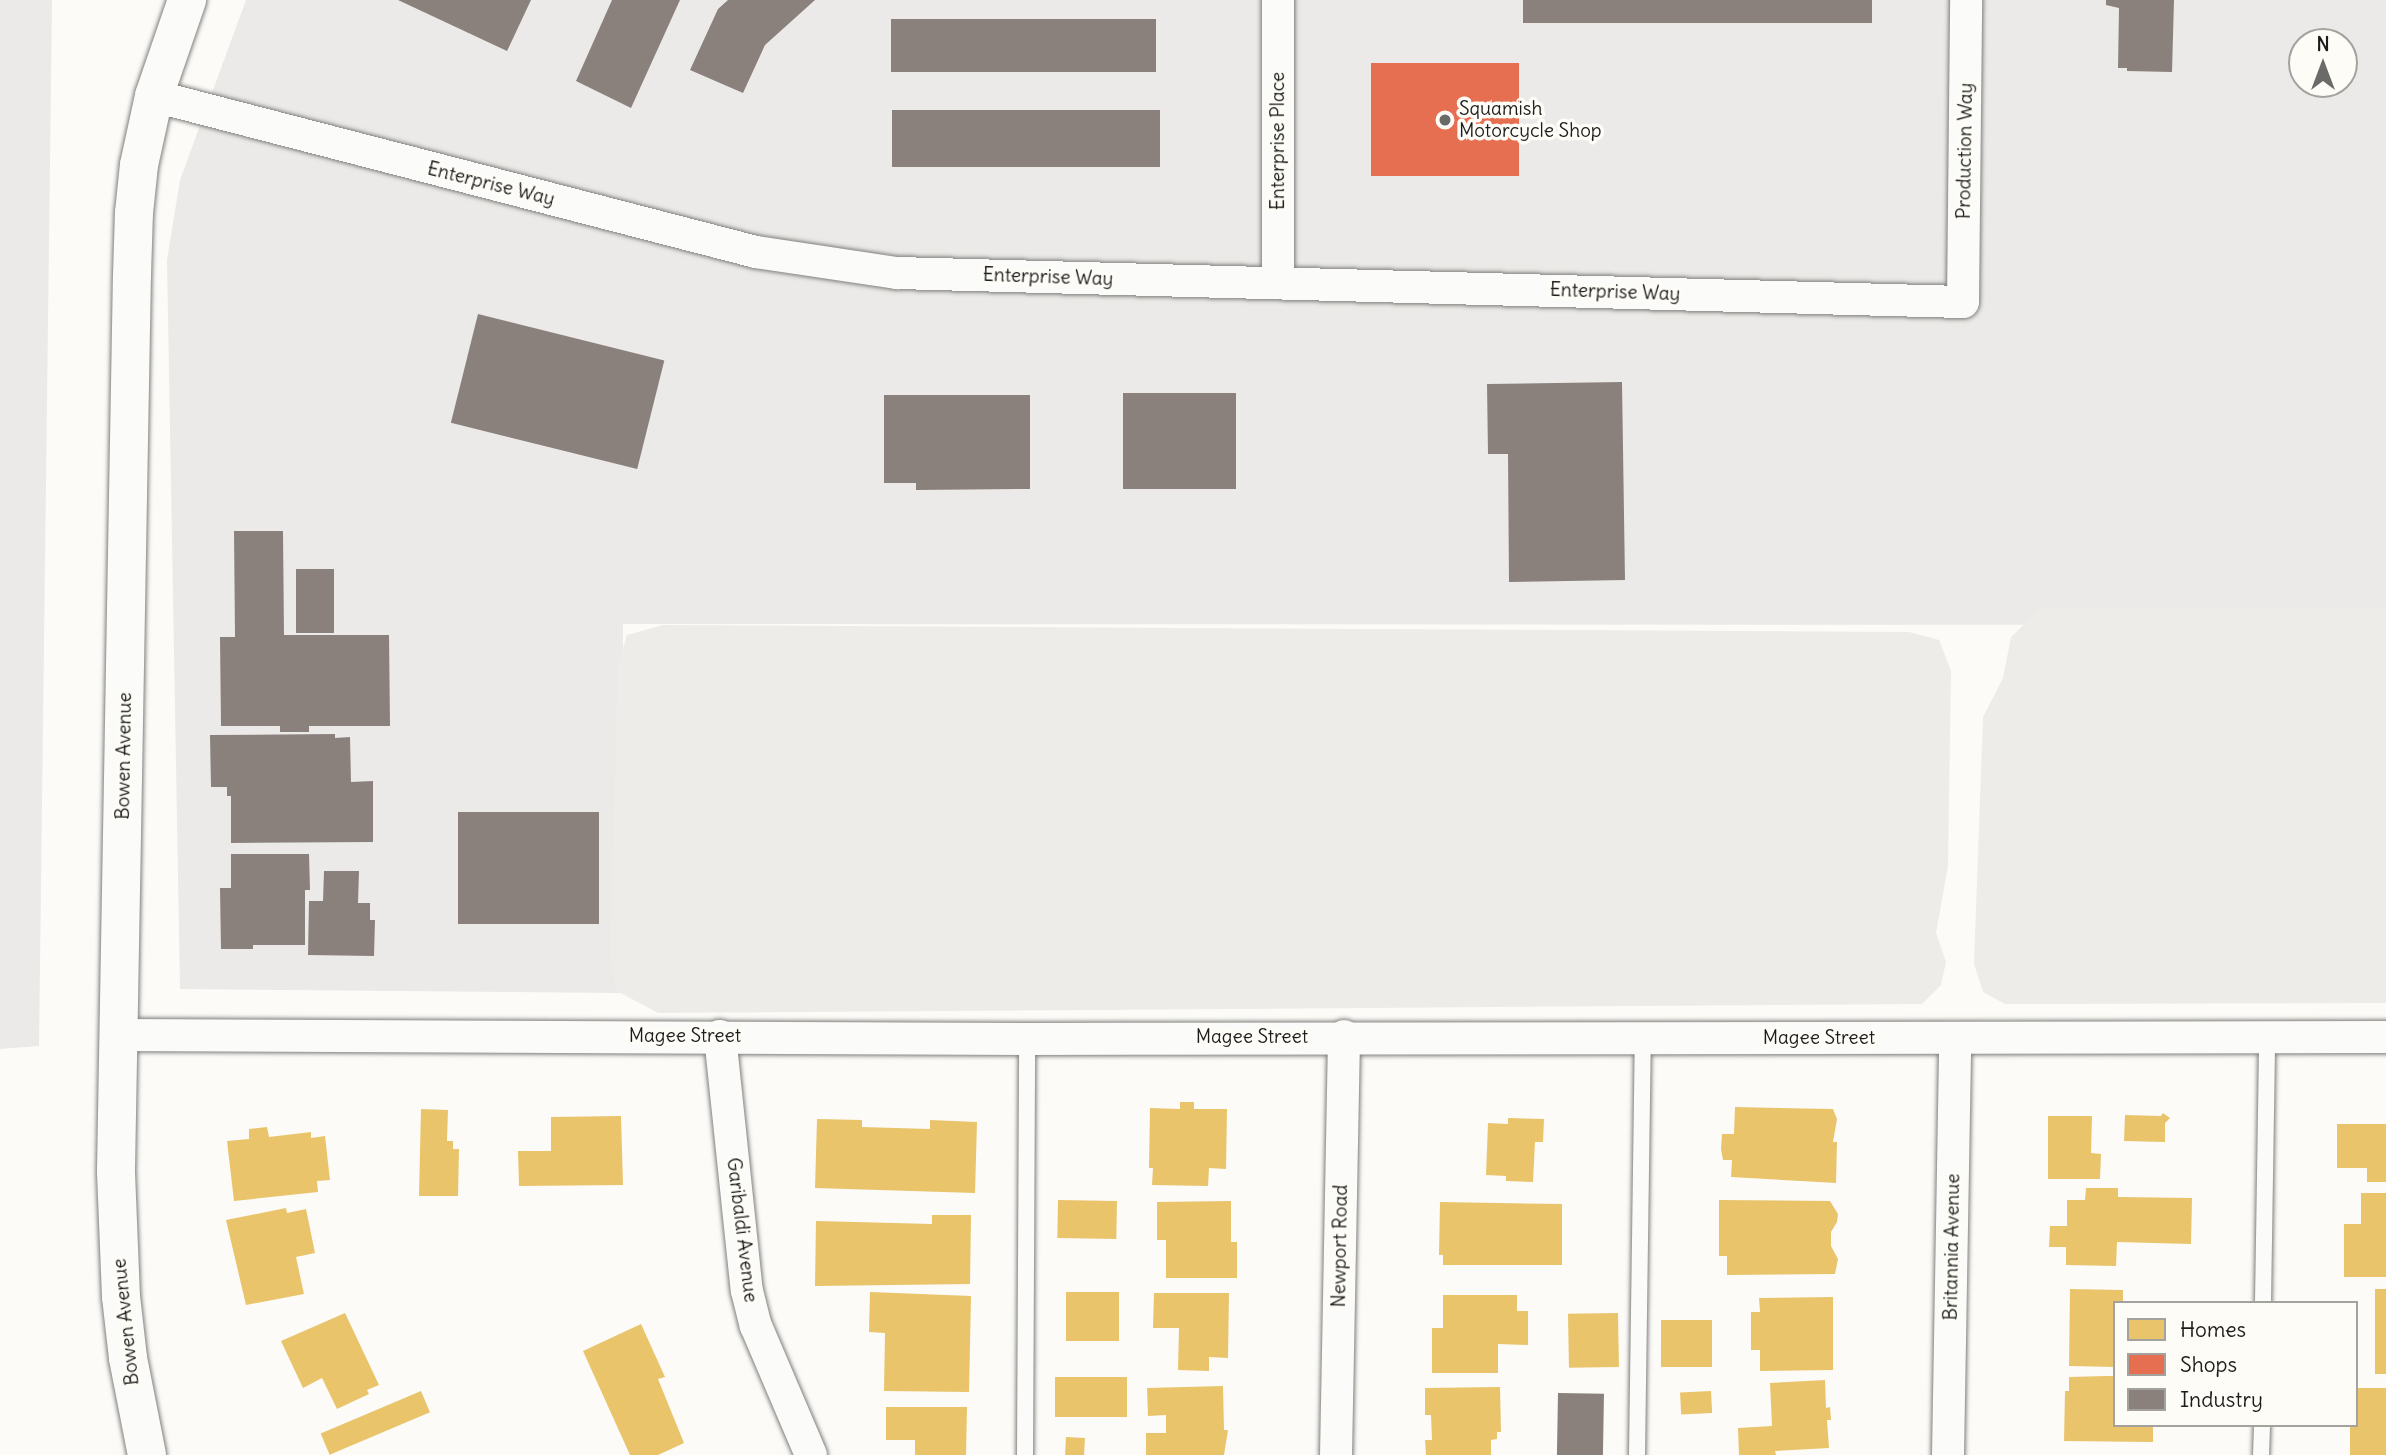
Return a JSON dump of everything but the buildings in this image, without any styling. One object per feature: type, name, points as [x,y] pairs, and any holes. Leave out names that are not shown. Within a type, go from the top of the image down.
[{"type":"street","name":"Bowen Avenue","points":[[147,1455],[137,1416],[121,1297],[117,1234],[118,1035],[134,213],[153,96],[187,0]]},
{"type":"street","name":"Enterprise Place","points":[[1278,0],[1278,283]]},
{"type":"street","name":"Production Way","points":[[1963,302],[1966,0]]},
{"type":"street","name":"Enterprise Way","points":[[153,96],[756,252],[897,272],[1963,302]]},
{"type":"street","name":"Magee Street","points":[[118,1035],[1027,1039],[1344,1036],[2386,1037]]},
{"type":"street","name":"Garibaldi Avenue","points":[[720,1036],[747,1291],[757,1326],[811,1455]]},
{"type":"street","name":"Newport Road","points":[[1336,1455],[1344,1036]]},
{"type":"street","name":"Britannia Avenue","points":[[1948,1455],[1955,1038]]},
{"type":"lane","points":[[1637,1455],[1643,1038]]},
{"type":"lane","points":[[2263,1301],[2267,1038]]},
{"type":"lane","points":[[1025,1455],[1027,1039]]},
{"type":"lane","points":[[2261,1455],[2262,1427]]},
{"type":"shaded area","points":[[0,0],[52,0],[39,1046],[0,1049]]},
{"type":"shaded area","points":[[246,0],[2386,0],[2386,625],[623,624],[622,993],[180,989],[167,260],[180,180]]},
{"type":"shaded area","points":[[2041,608],[2386,609],[2386,1003],[2005,1004],[1983,992],[1974,964],[1983,717],[2003,678],[2011,637]]},
{"type":"shaded area","points":[[663,625],[1909,632],[1939,640],[1951,671],[1948,866],[1936,933],[1946,962],[1941,985],[1922,1004],[658,1013],[617,991],[610,960],[618,665],[627,635]]},
{"type":"place","name":"Squamish Motorcycle Shop","points":[[1445,120]]}]
